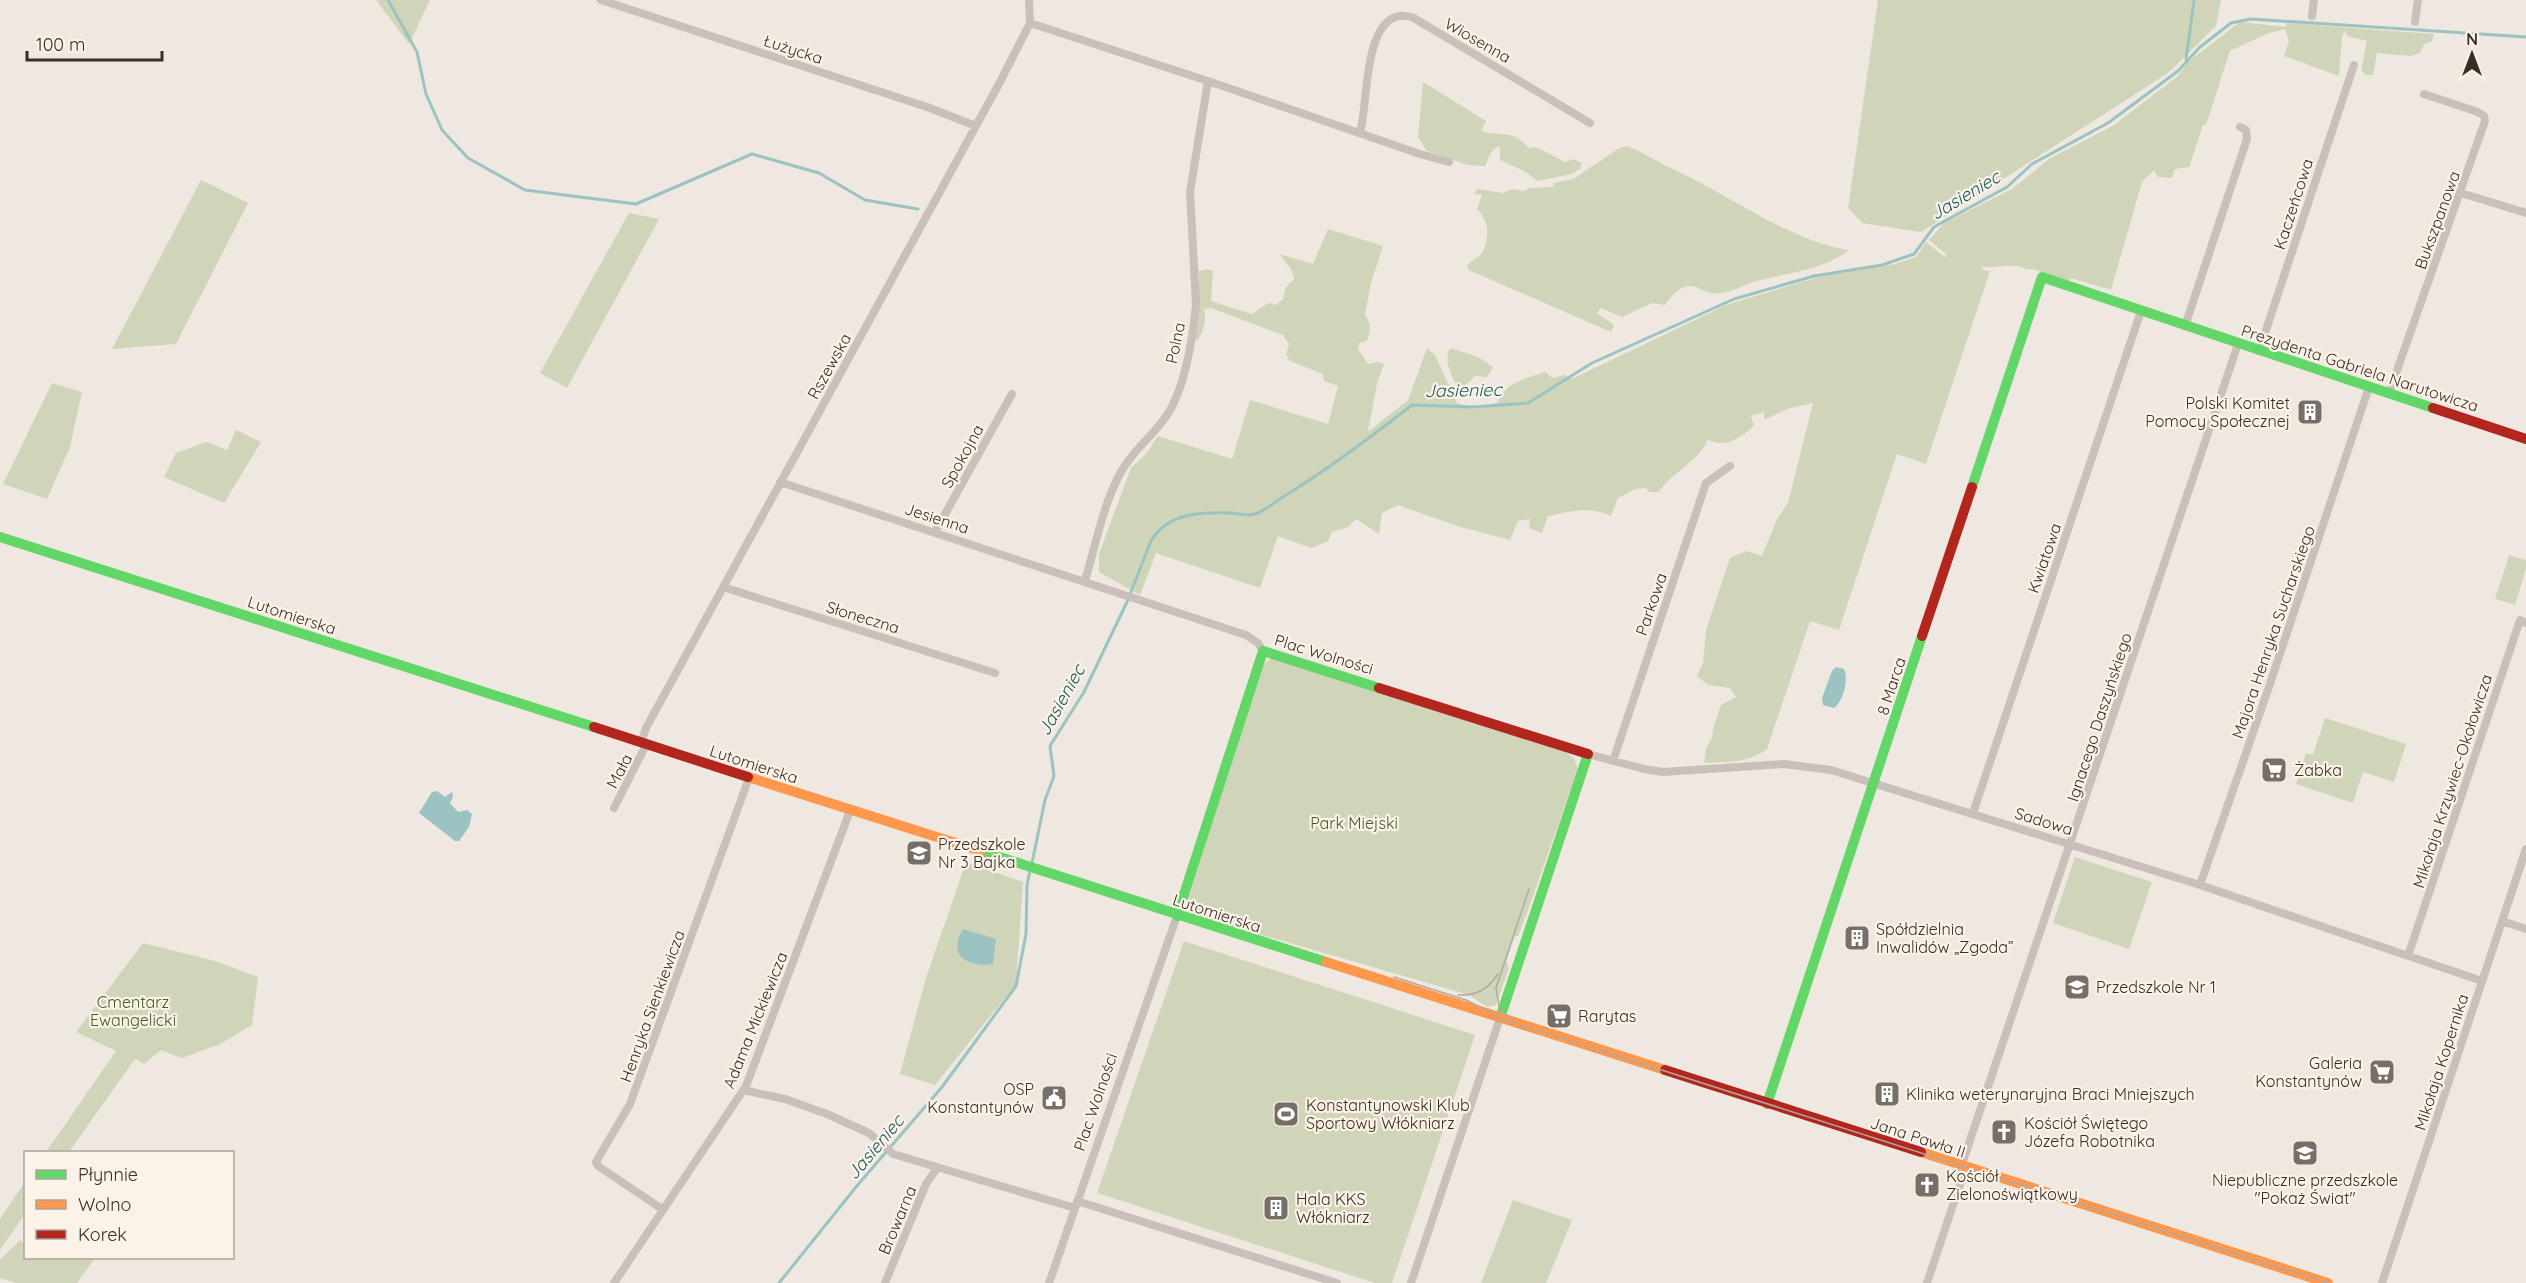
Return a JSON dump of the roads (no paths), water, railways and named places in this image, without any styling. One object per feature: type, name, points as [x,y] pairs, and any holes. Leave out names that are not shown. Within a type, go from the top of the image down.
[{"type":"main road","name":"Prezydenta Gabriela Narutowicza","points":[[2042,277],[2526,439]]},
{"type":"main road","name":"8 Marca","points":[[1767,1104],[2042,277]]},
{"type":"main road","name":"Lutomierska","points":[[0,537],[1500,1018]]},
{"type":"main road","name":"Plac Wolności","points":[[1177,916],[1263,651],[1588,754]]},
{"type":"main road","points":[[1500,1018],[1588,754]]},
{"type":"main road","name":"Jana Pawła II","points":[[1500,1018],[2328,1283]]},
{"type":"street","name":"Łużycka","points":[[601,0],[927,107],[976,126]]},
{"type":"street","points":[[1029,0],[1030,23],[1449,162]]},
{"type":"street","points":[[2312,16],[2314,0]]},
{"type":"street","points":[[2415,22],[2418,0]]},
{"type":"street","name":"Wiosenna","points":[[1360,132],[1365,118],[1373,46],[1388,21],[1404,14],[1500,68],[1590,123]]},
{"type":"street","name":"Rszewska","points":[[643,744],[646,728],[976,126],[1030,23]]},
{"type":"street","name":"Kaczeńcowa","points":[[2259,351],[2354,65]]},
{"type":"street","name":"Polna","points":[[1085,580],[1112,491],[1121,472],[1166,417],[1179,390],[1196,305],[1190,192],[1208,81]]},
{"type":"street","name":"Bukszpanowa","points":[[2389,393],[2485,121],[2484,116],[2424,94]]},
{"type":"street","points":[[2185,326],[2247,138],[2246,130],[2240,127]]},
{"type":"street","points":[[2461,193],[2526,213]]},
{"type":"street","name":"Kwiatowa","points":[[1972,813],[2141,311]]},
{"type":"street","name":"Ignacego Daszyńskiego","points":[[1927,1283],[1961,1181],[1961,1167],[2072,843],[2238,344]]},
{"type":"street","name":"Majora Henryka Sucharskiego","points":[[2200,885],[2271,684],[2369,387]]},
{"type":"street","name":"Spokojna","points":[[935,532],[1012,394]]},
{"type":"street","name":"Parkowa","points":[[1613,761],[1706,483],[1730,466]]},
{"type":"street","name":"Jesienna","points":[[780,482],[1085,580]]},
{"type":"street","points":[[1085,580],[1246,635],[1258,643],[1263,651]]},
{"type":"street","name":"Słoneczna","points":[[723,587],[995,673]]},
{"type":"street","name":"Mikołaja Krzywiec-Okołowicza","points":[[2408,956],[2520,621],[2526,623]]},
{"type":"street","name":"Mała","points":[[614,808],[643,744]]},
{"type":"street","name":"Sadowa","points":[[1588,754],[1644,769],[1674,773],[1798,765],[1830,770],[2072,843],[2482,981]]},
{"type":"street","name":"Henryka Sienkiewicza","points":[[662,1209],[598,1166],[596,1162],[630,1104],[749,778]]},
{"type":"street","name":"Adama Mickiewicza","points":[[614,1283],[743,1090],[759,1056],[849,811]]},
{"type":"street","name":"Mikołaja Kopernika","points":[[2382,1283],[2526,849]]},
{"type":"street","name":"Plac Wolności","points":[[1049,1283],[1177,916]]},
{"type":"street","points":[[2502,921],[2526,929]]},
{"type":"street","points":[[1411,1283],[1500,1018]]},
{"type":"street","points":[[743,1090],[785,1100],[827,1114],[869,1133],[893,1154],[1076,1205],[1337,1283]]},
{"type":"street","name":"Browarna","points":[[885,1283],[926,1184],[937,1168]]},
{"type":"water","points":[[1836,667],[1844,669],[1846,678],[1842,696],[1834,708],[1823,705],[1822,698],[1832,671]]},
{"type":"water","points":[[437,791],[445,797],[452,792],[453,797],[450,803],[458,812],[467,810],[472,814],[469,827],[459,841],[455,841],[419,813],[432,792]]},
{"type":"water","points":[[963,929],[996,939],[993,964],[975,964],[962,958],[957,946]]},
{"type":"waterway","points":[[388,0],[417,52],[426,94],[442,130],[468,158],[525,190],[636,204],[752,154],[819,173],[865,200],[918,209]]},
{"type":"waterway","points":[[2186,60],[2194,0]]},
{"type":"waterway","name":"Jasieniec","points":[[1032,863],[1045,800],[1054,776],[1050,746],[1084,692],[1127,602],[1151,541],[1158,531],[1176,519],[1198,514],[1250,515],[1259,513],[1334,463],[1412,405],[1472,407],[1528,403],[1592,363],[1734,299],[1814,276],[1882,265],[1914,254],[1934,227],[2007,187],[2032,164],[2108,123],[2178,71],[2200,47],[2231,23],[2251,19],[2526,37]]},
{"type":"waterway","name":"Jasieniec","points":[[779,1283],[856,1187],[942,1087],[1016,986],[1026,934],[1027,885],[1030,870]]},
{"type":"tram line","points":[[1509,1019],[1499,1006],[1496,988],[1529,889]]},
{"type":"tram line","points":[[1458,995],[1481,990],[1498,974]]},
{"type":"tram line","points":[[1394,977],[1466,1000],[1505,1020],[2328,1283]]},
{"type":"place","name":"Polski Komitet Pomocy Społecznej","points":[[2310,412]]},
{"type":"place","name":"Żabka","points":[[2274,770]]},
{"type":"place","name":"Przedszkole Nr 3 Bajka","points":[[919,853]]},
{"type":"place","name":"Spółdzielnia Inwalidów „Zgoda”","points":[[1857,938]]},
{"type":"place","name":"Przedszkole Nr 1","points":[[2077,987]]},
{"type":"place","name":"Rarytas","points":[[1559,1016]]},
{"type":"place","name":"Galeria Konstantynów","points":[[2382,1072]]},
{"type":"place","name":"Klinika weterynaryjna Braci Mniejszych","points":[[1887,1094]]},
{"type":"place","name":"OSP Konstantynów","points":[[1054,1098]]},
{"type":"place","name":"Konstantynowski Klub Sportowy Włókniarz","points":[[1286,1114]]},
{"type":"place","name":"Kościół Świętego Józefa Robotnika","points":[[2004,1132]]},
{"type":"place","name":"Niepubliczne przedszkole \"Pokaż Świat\"","points":[[2305,1153]]},
{"type":"place","name":"Kościół Zielonoświątkowy","points":[[1927,1185]]},
{"type":"place","name":"Hala KKS Włókniarz","points":[[1276,1208]]},
{"type":"park label","name":"Park Miejski","points":[[1354,823]]},
{"type":"park label","name":"Cmentarz Ewangelicki","points":[[133,1011]]}]
